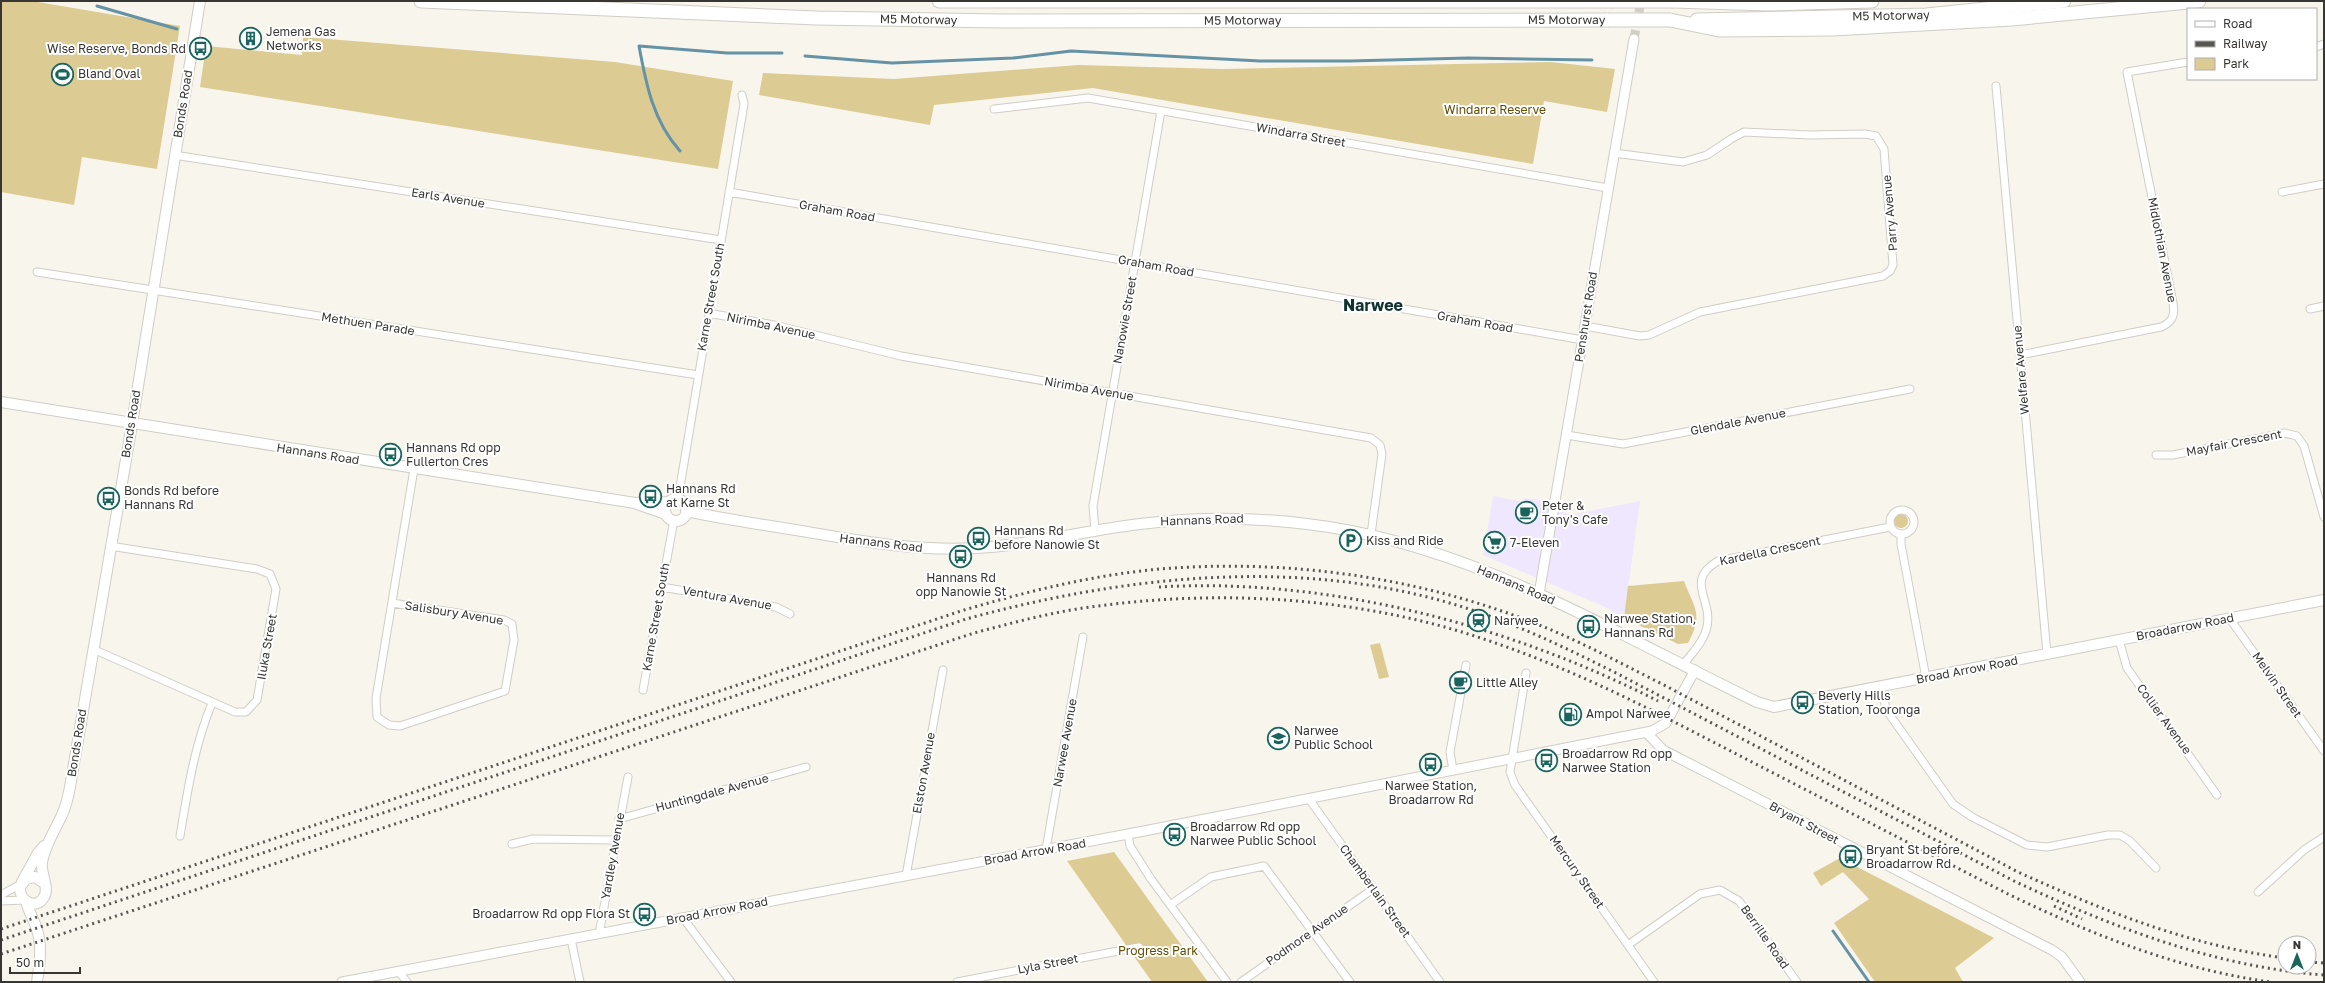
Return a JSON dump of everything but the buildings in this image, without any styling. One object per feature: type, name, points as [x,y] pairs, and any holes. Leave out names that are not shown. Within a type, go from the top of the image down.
[{"type":"highway","name":"M5 Motorway","points":[[421,1],[832,19],[994,21],[1670,20],[1912,15],[2064,1]]},
{"type":"highway","name":"M5 Motorway","points":[[939,1],[1673,1],[1768,4],[1872,1]]},
{"type":"highway","points":[[1670,20],[1719,30],[1833,29],[2012,19],[2199,1]]},
{"type":"main road","name":"Bonds Road","points":[[44,883],[42,865],[48,842],[61,817],[67,799],[132,424],[174,155],[200,1]]},
{"type":"main road","name":"Hannans Road","points":[[1,402],[635,503],[668,502]]},
{"type":"main road","points":[[678,499],[683,502],[686,511],[680,519],[670,517],[668,502],[678,499]]},
{"type":"main road","name":"Hannans Road","points":[[635,503],[670,517]]},
{"type":"main road","name":"Hannans Road","points":[[686,511],[881,545],[943,549],[1003,545],[1163,521],[1232,518],[1308,524],[1371,534],[1475,567],[1539,594],[1694,670]]},
{"type":"main road","name":"Broadarrow Road","points":[[2047,654],[2324,600]]},
{"type":"main road","name":"Broad Arrow Road","points":[[1694,670],[1766,705],[1774,707],[1793,705],[2047,654]]},
{"type":"main road","name":"Bonds Road","points":[[22,883],[38,852],[48,842]]},
{"type":"main road","points":[[25,901],[34,904],[41,900],[46,894],[44,883],[35,877],[26,879],[22,883],[20,894],[25,901],[29,914],[35,923],[41,950],[37,982]]},
{"type":"main road","points":[[35,923],[41,900]]},
{"type":"street","name":"Penshurst Road","points":[[1539,594],[1634,39]]},
{"type":"street","name":"Midlothian Avenue","points":[[2020,355],[2161,327],[2167,324],[2174,316],[2127,72],[2187,62]]},
{"type":"street","name":"Welfare Avenue","points":[[1996,86],[2047,654]]},
{"type":"street","name":"Karne Street South","points":[[678,499],[744,104],[742,95]]},
{"type":"street","name":"Windarra Street","points":[[994,109],[1088,98],[1608,188]]},
{"type":"street","name":"Nanowie Street","points":[[1095,530],[1093,506],[1162,111]]},
{"type":"street","name":"Parry Avenue","points":[[1585,326],[1640,336],[1649,335],[1700,312],[1883,276],[1890,271],[1893,265],[1884,149],[1876,136],[1865,134],[1810,135],[1744,132],[1731,138],[1707,155],[1683,162],[1614,153]]},
{"type":"street","name":"Earls Avenue","points":[[174,155],[721,240]]},
{"type":"street","points":[[2282,192],[2324,184]]},
{"type":"street","name":"Graham Road","points":[[729,192],[1583,340]]},
{"type":"street","name":"Methuen Parade","points":[[37,272],[698,375]]},
{"type":"street","points":[[2310,309],[2324,306]]},
{"type":"street","name":"Nirimba Avenue","points":[[708,313],[774,325],[901,356],[1371,438],[1380,445],[1382,454],[1371,534]]},
{"type":"street","name":"Glendale Avenue","points":[[1566,435],[1623,444],[1910,389]]},
{"type":"street","name":"Mayfair Crescent","points":[[2156,455],[2173,455],[2285,433],[2297,436],[2304,446],[2324,517]]},
{"type":"street","points":[[392,603],[414,469]]},
{"type":"street","points":[[1902,510],[1908,511],[1913,517],[1913,527],[1908,532],[1901,534],[1894,532],[1890,527],[1890,519],[1894,512],[1902,510]]},
{"type":"street","name":"Karne Street South","points":[[643,690],[662,587],[670,517]]},
{"type":"street","name":"Kardella Crescent","points":[[1684,664],[1698,645],[1708,621],[1701,584],[1707,567],[1718,561],[1890,527]]},
{"type":"street","points":[[1901,534],[1901,544],[1926,678]]},
{"type":"street","name":"Iluka Street","points":[[93,649],[235,712],[241,713],[251,709],[258,700],[276,595],[273,578],[270,574],[257,569],[110,546]]},
{"type":"street","name":"Ventura Avenue","points":[[662,587],[776,607],[790,614]]},
{"type":"street","name":"Salisbury Avenue","points":[[392,603],[504,620],[512,624],[514,640],[505,691],[400,726],[384,723],[376,717],[375,706],[392,603]]},
{"type":"street","name":"Melvin Street","points":[[2230,619],[2324,752]]},
{"type":"street","name":"Narwee Avenue","points":[[1046,849],[1083,637]]},
{"type":"street","name":"Collier Avenue","points":[[2119,640],[2128,668],[2217,795]]},
{"type":"street","points":[[1453,770],[1450,752],[1466,665]]},
{"type":"street","name":"Elston Avenue","points":[[906,876],[943,670]]},
{"type":"street","name":"Broad Arrow Road","points":[[342,982],[1128,834],[1646,732],[1657,729],[1666,723],[1694,670]]},
{"type":"street","name":"Mercury Street","points":[[1526,673],[1510,772],[1515,785],[1654,982]]},
{"type":"street","points":[[1880,687],[1887,711],[1890,716],[1953,804],[1972,817],[2027,845],[2047,847],[2108,835],[2120,835],[2130,841],[2156,868]]},
{"type":"street","points":[[180,836],[193,757],[200,732],[212,703]]},
{"type":"street","name":"Bryant Street","points":[[1646,732],[1663,750],[2052,950],[2062,957],[2080,982]]},
{"type":"street","name":"Huntingdale Avenue","points":[[619,819],[806,767]]},
{"type":"street","name":"Yardley Avenue","points":[[599,934],[615,840],[628,778]]},
{"type":"street","name":"Chamberlain Street","points":[[1309,799],[1440,982]]},
{"type":"street","points":[[1128,834],[1130,846],[1170,905],[1227,982]]},
{"type":"street","points":[[2258,892],[2304,850],[2324,837]]},
{"type":"street","points":[[512,844],[533,839],[615,840]]},
{"type":"street","points":[[1170,905],[1211,877],[1264,866],[1350,982]]},
{"type":"street","points":[[1,895],[22,883]]},
{"type":"street","name":"Podmore Avenue","points":[[1241,982],[1373,889]]},
{"type":"street","name":"Berrille Road","points":[[1628,945],[1700,894],[1720,890],[1740,901],[1797,982]]},
{"type":"street","points":[[1,900],[25,901]]},
{"type":"street","points":[[683,918],[731,982]]},
{"type":"street","points":[[572,939],[580,982]]},
{"type":"street","name":"Lyla Street","points":[[957,982],[1139,947]]},
{"type":"street","points":[[399,972],[407,982]]},
{"type":"shaded area","points":[[1493,496],[1523,502],[1524,498],[1541,500],[1569,515],[1640,501],[1624,618],[1603,606],[1483,555]]},
{"type":"green space","points":[[1,1],[32,1],[180,26],[157,169],[82,157],[74,205],[1,192]]},
{"type":"green space","points":[[303,37],[615,62],[733,81],[718,169],[200,87],[206,46],[302,55]]},
{"type":"green space","name":"Windarra Reserve","points":[[1551,62],[1615,69],[1607,112],[1544,101],[1533,164],[1093,88],[934,105],[930,125],[759,95],[763,73],[894,79],[1078,65],[1222,69]]},
{"type":"green space","points":[[1901,514],[1906,516],[1908,521],[1906,526],[1901,528],[1896,526],[1894,521],[1896,516]]},
{"type":"green space","points":[[1684,581],[1696,611],[1696,625],[1688,643],[1678,644],[1624,618],[1628,586]]},
{"type":"green space","points":[[1380,643],[1389,677],[1379,679],[1370,645]]},
{"type":"green space","name":"Progress Park","points":[[1114,852],[1208,982],[1152,982],[1067,861]]},
{"type":"green space","points":[[1840,858],[1994,938],[1955,968],[1963,982],[1875,982],[1834,923],[1869,899],[1843,872],[1821,886],[1813,873]]},
{"type":"waterway","points":[[97,6],[177,29]]},
{"type":"waterway","points":[[680,151],[663,127],[657,115],[648,88],[639,46],[727,53],[782,53]]},
{"type":"waterway","points":[[805,56],[892,63],[1013,58],[1071,51],[1260,61],[1350,61],[1468,58],[1592,60]]},
{"type":"waterway","points":[[1833,931],[1869,982]]},
{"type":"tunnel","points":[[1634,39],[1641,1]]},
{"type":"railway","points":[[1,929],[964,610],[1037,590],[1110,575],[1160,569],[1210,566],[1312,570],[1362,576],[1461,598],[1509,614],[1583,644],[1664,685],[2018,872],[2083,900],[2148,925],[2216,945],[2277,957]]},
{"type":"railway","points":[[1,940],[966,619],[1026,604],[1086,592],[1147,583],[1209,578],[1271,577],[1332,580],[1393,589],[1453,604],[1496,618],[1557,644],[1618,674],[2014,881],[2088,914],[2126,929],[2204,954],[2283,971],[2324,975]]},
{"type":"railway","points":[[1159,587],[1223,586],[1287,590],[1351,599],[1416,612],[1479,629],[1541,650],[1601,674],[1658,701]]},
{"type":"railway","points":[[1,954],[974,633],[1036,617],[1082,608],[1141,601],[1227,598],[1270,599],[1356,608],[1441,626],[1495,643],[1575,674],[1653,711],[2008,894],[2071,923],[2168,959],[2235,976],[2270,982]]},
{"type":"railway","points":[[2054,906],[2082,919]]},
{"type":"railway","points":[[2317,963],[2324,963]]},
{"type":"place","name":"Jemena Gas Networks","points":[[250,39]]},
{"type":"place","name":"Wise Reserve, Bonds Rd","points":[[201,49]]},
{"type":"place","name":"Bland Oval","points":[[62,74]]},
{"type":"place","name":"Hannans Rd opp Fullerton Cres","points":[[390,455]]},
{"type":"place","name":"Hannans Rd at Karne St","points":[[650,496]]},
{"type":"place","name":"Bonds Rd before Hannans Rd","points":[[109,498]]},
{"type":"place","name":"Peter & Tony's Cafe","points":[[1526,513]]},
{"type":"place","name":"Hannans Rd before Nanowie St","points":[[979,538]]},
{"type":"place","name":"Kiss and Ride","points":[[1351,541]]},
{"type":"place","name":"7-Eleven","points":[[1495,543]]},
{"type":"place","name":"Hannans Rd opp Nanowie St","points":[[961,557]]},
{"type":"place","name":"Narwee","points":[[1479,621]]},
{"type":"place","name":"Narwee Station, Hannans Rd","points":[[1588,626]]},
{"type":"place","name":"Little Alley","points":[[1461,683]]},
{"type":"place","name":"Beverly Hills Station, Tooronga","points":[[1803,703]]},
{"type":"place","name":"Ampol Narwee","points":[[1570,714]]},
{"type":"place","name":"Narwee Public School","points":[[1279,738]]},
{"type":"place","name":"Broadarrow Rd opp Narwee Station","points":[[1547,761]]},
{"type":"place","name":"Narwee Station, Broadarrow Rd","points":[[1431,765]]},
{"type":"place","name":"Broadarrow Rd opp Narwee Public School","points":[[1174,834]]},
{"type":"place","name":"Bryant St before Broadarrow Rd","points":[[1850,857]]},
{"type":"place","name":"Broadarrow Rd opp Flora St","points":[[645,914]]},
{"type":"district","name":"Narwee","points":[[1373,305]]}]
